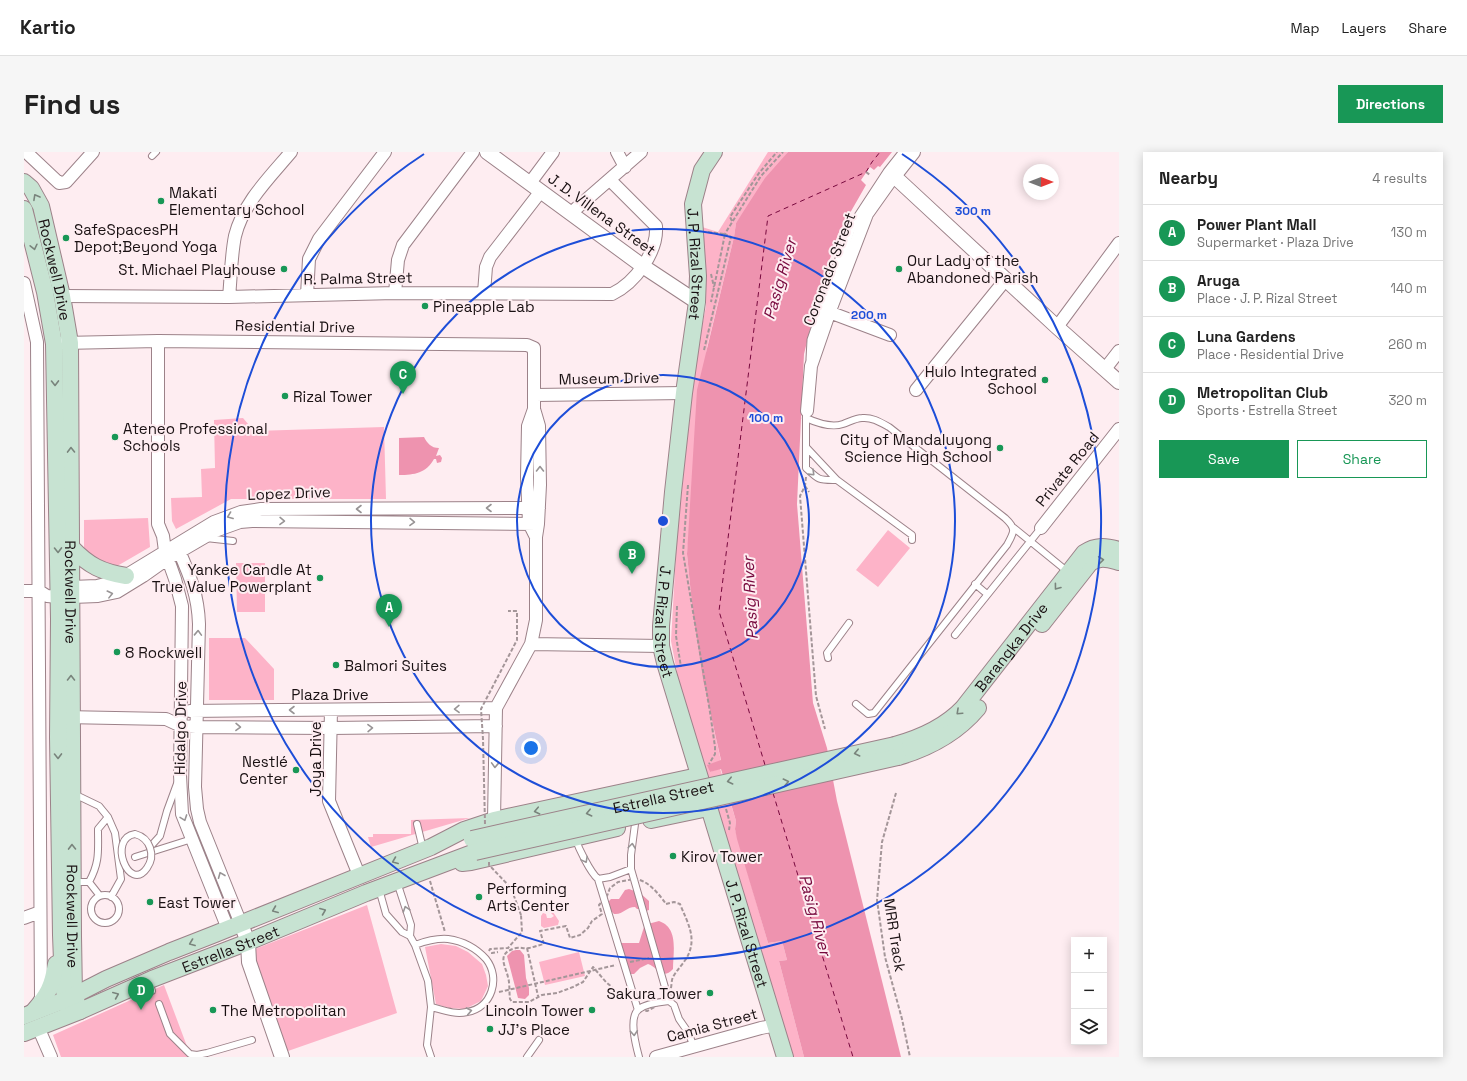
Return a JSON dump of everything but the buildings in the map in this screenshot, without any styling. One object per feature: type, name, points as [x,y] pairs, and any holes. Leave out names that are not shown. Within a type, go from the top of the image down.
[{"type":"main road","name":"J. P. Rizal Street","points":[[709,153],[702,170],[693,204],[698,276],[697,302],[684,393],[672,500],[661,626],[661,646],[698,776],[785,1057]]},
{"type":"main road","name":"Rockwell Drive","points":[[24,182],[31,188],[41,206],[62,296],[70,343],[72,548],[65,592]]},
{"type":"main road","name":"Rockwell Drive","points":[[24,209],[45,292],[54,344],[65,592],[67,936],[72,1005]]},
{"type":"main road","name":"Barangka Drive","points":[[896,751],[910,740],[934,730],[958,714],[974,696],[1080,557],[1088,550],[1102,547],[1119,550]]},
{"type":"main road","points":[[72,548],[83,560],[96,568],[111,574],[126,576]]},
{"type":"main road","name":"Barangka Drive","points":[[896,751],[911,753],[948,735],[959,727],[982,703],[1090,563],[1094,560],[1102,558],[1119,562]]},
{"type":"main road","name":"Rockwell Drive","points":[[65,717],[81,882],[67,900]]},
{"type":"main road","name":"Estrella Street","points":[[31,1019],[72,1005],[150,986],[242,945],[379,888],[432,868],[472,848],[896,751]]},
{"type":"main road","name":"Estrella Street","points":[[472,848],[489,823],[698,776]]},
{"type":"main road","points":[[621,794],[630,798],[635,803],[637,811],[635,824]]},
{"type":"main road","name":"Estrella Street","points":[[72,1005],[106,979],[427,848],[472,848],[575,838],[708,808]]},
{"type":"main road","points":[[67,936],[80,969],[88,977],[106,979]]},
{"type":"main road","points":[[31,1019],[49,992],[67,936]]},
{"type":"street","points":[[26,152],[59,183],[66,182],[93,152]]},
{"type":"street","points":[[229,297],[235,235],[241,219],[247,206],[291,152]]},
{"type":"street","points":[[307,295],[309,259],[319,239],[385,152]]},
{"type":"street","points":[[395,293],[398,260],[404,245],[473,152]]},
{"type":"street","name":"J. D. Villena Street","points":[[487,152],[644,267],[697,302]]},
{"type":"street","points":[[530,183],[553,152]]},
{"type":"street","points":[[617,152],[625,167]]},
{"type":"street","points":[[571,213],[641,152]]},
{"type":"street","points":[[811,366],[812,340],[850,230],[888,172],[904,152]]},
{"type":"street","name":"Coronado Street","points":[[806,415],[811,366],[829,312],[867,214],[913,152]]},
{"type":"street","points":[[894,176],[1057,328],[1119,382]]},
{"type":"street","points":[[610,180],[656,226],[655,243],[644,267]]},
{"type":"street","points":[[484,292],[486,267],[490,258],[541,191]]},
{"type":"street","points":[[1057,328],[1119,243]]},
{"type":"street","name":"R. Palma Street","points":[[62,296],[229,297],[484,292],[612,294],[620,290],[644,267]]},
{"type":"street","points":[[916,390],[1006,279]]},
{"type":"street","points":[[24,283],[37,342],[41,997],[31,1019],[51,1057]]},
{"type":"street","points":[[829,312],[890,335]]},
{"type":"street","name":"Residential Drive","points":[[54,344],[158,340],[527,345],[534,348],[535,395]]},
{"type":"street","name":"Hidalgo Drive","points":[[158,340],[158,524],[163,536],[166,556],[175,579],[181,602],[180,775],[182,814],[192,839],[235,926]]},
{"type":"street","points":[[1105,369],[1119,351]]},
{"type":"street","name":"Museum Drive","points":[[535,395],[684,393]]},
{"type":"street","points":[[489,823],[496,708],[531,644],[536,620],[536,537],[533,524],[534,508],[528,426],[534,409],[535,395]]},
{"type":"street","name":"Private Road","points":[[1041,528],[1119,429]]},
{"type":"street","name":"Lopez Drive","points":[[65,592],[104,585],[117,581],[166,556],[214,522],[241,512],[261,509],[534,508]]},
{"type":"street","name":"Lopez Drive","points":[[178,548],[205,538],[215,531],[227,526],[240,522],[252,521],[533,524]]},
{"type":"street","points":[[163,536],[178,548]]},
{"type":"street","name":"Hidalgo Drive","points":[[178,548],[193,584],[198,606],[199,624],[195,787],[197,809],[235,926]]},
{"type":"street","name":"Lopez Drive","points":[[65,592],[98,596],[117,592],[143,576],[166,556]]},
{"type":"street","points":[[24,591],[39,591],[46,587],[65,592]]},
{"type":"street","points":[[531,644],[661,646]]},
{"type":"street","name":"Plaza Drive","points":[[166,719],[181,711],[196,710],[496,708]]},
{"type":"street","name":"Joya Drive","points":[[331,710],[329,801],[359,875]]},
{"type":"street","name":"Plaza Drive","points":[[65,717],[166,719],[181,726],[196,727],[331,728],[496,726]]},
{"type":"street","points":[[24,918],[40,912]]},
{"type":"street","points":[[235,926],[249,960],[282,1057]]},
{"type":"street","name":"Camia Street","points":[[656,1057],[690,1051],[761,1028],[776,1025]]},
{"type":"lane","points":[[806,415],[806,468],[818,479],[837,480]]},
{"type":"lane","points":[[806,415],[817,423],[828,425],[841,424],[860,418],[870,418],[883,424],[1005,518],[1014,528],[1068,572]]},
{"type":"lane","points":[[807,448],[837,480],[912,535],[912,540]]},
{"type":"lane","points":[[807,462],[817,460]]},
{"type":"lane","points":[[856,704],[868,714],[874,713],[1007,545],[1013,535],[1014,528]]},
{"type":"lane","points":[[955,635],[1041,528]]},
{"type":"lane","points":[[205,538],[233,541]]},
{"type":"lane","points":[[975,584],[988,594]]},
{"type":"lane","points":[[828,658],[827,653],[849,623]]},
{"type":"lane","points":[[150,847],[160,836],[180,775]]},
{"type":"lane","points":[[72,794],[99,806],[108,817],[115,833],[121,879],[111,897]]},
{"type":"lane","points":[[100,896],[93,902],[91,911],[96,919],[104,923],[113,920],[118,913],[117,904],[111,897],[100,896],[81,882],[97,865],[98,829],[108,817]]},
{"type":"lane","points":[[417,824],[427,848]]},
{"type":"lane","points":[[635,824],[631,855],[631,869],[670,1001],[674,1005],[679,1019],[688,1032],[690,1051]]},
{"type":"lane","points":[[135,834],[147,840],[150,847],[152,854],[146,869],[138,874],[130,874],[122,854],[122,847],[125,840],[130,835],[135,834]]},
{"type":"lane","points":[[575,838],[578,848],[593,875],[598,879],[638,1010]]},
{"type":"lane","points":[[135,857],[192,839]]},
{"type":"lane","points":[[598,879],[610,877],[631,869]]},
{"type":"lane","points":[[397,882],[411,925],[410,936],[415,945],[428,981],[431,1007],[427,1045],[430,1057]]},
{"type":"lane","points":[[379,888],[386,914],[402,932],[410,936]]},
{"type":"lane","points":[[415,945],[431,940],[448,939],[461,942],[474,948],[486,960],[492,972],[491,994],[485,1004],[475,1010],[466,1013],[446,1011],[431,1007]]},
{"type":"lane","points":[[639,1057],[635,1044],[634,1015],[638,1010],[661,1002],[670,1001]]},
{"type":"lane","points":[[159,1004],[170,1034],[190,1054],[197,1055],[207,1053],[252,1040]]},
{"type":"lane","points":[[527,1057],[532,1052],[539,1040]]},
{"type":"path","points":[[731,222],[730,217],[759,174],[777,152]]},
{"type":"path","points":[[710,267],[714,287],[726,233],[731,222],[761,176],[783,152]]},
{"type":"path","points":[[866,172],[870,175]]},
{"type":"path","points":[[703,352],[732,237],[726,233],[705,231]]},
{"type":"path","points":[[688,483],[683,553],[710,712],[715,754],[708,763]]},
{"type":"path","points":[[809,492],[805,486],[800,496],[816,696],[825,729]]},
{"type":"path","points":[[489,823],[483,804],[483,739],[481,709],[517,640],[517,611],[508,611]]},
{"type":"path","name":"MRR Track","points":[[896,793],[882,842],[876,900],[885,957],[902,1019],[910,1057]]},
{"type":"path","points":[[725,806],[730,823],[728,832]]},
{"type":"path","points":[[472,848],[511,888],[520,914],[522,932],[508,948],[490,949]]},
{"type":"path","points":[[432,868],[448,939]]},
{"type":"path","points":[[634,879],[639,879],[646,882],[666,904],[674,902],[680,904],[690,927],[692,937],[691,949],[673,978],[670,984],[670,991],[657,1006],[647,1011],[643,1010],[631,998],[622,996],[593,967],[583,982],[573,987],[557,993],[538,996],[529,1002],[512,1002],[510,999],[509,985],[502,964],[503,958],[510,950],[527,948],[544,944],[540,931],[566,926],[570,938],[580,935],[588,928],[592,921],[602,914],[599,905],[607,896],[610,888],[618,882],[634,879]]},
{"type":"path","points":[[527,948],[538,996]]},
{"type":"path","points":[[492,956],[492,953],[498,952]]},
{"type":"path","points":[[491,994],[656,956]]},
{"type":"shaded area","points":[[768,152],[788,152],[736,223],[734,237],[707,347],[687,554],[693,615],[703,681],[721,761],[708,765],[710,772],[720,768],[736,821],[735,829],[768,943],[782,941],[787,960],[779,961],[804,1057],[792,1057],[681,694],[671,641],[681,465],[689,394],[706,306],[702,227],[718,232]]},
{"type":"shaded area","points":[[243,418],[254,431],[384,427],[386,499],[231,499],[176,529],[172,521],[171,498],[202,497],[201,469],[215,468],[214,420]]},
{"type":"shaded area","points":[[148,518],[150,547],[112,569],[94,576],[84,565],[84,520]]},
{"type":"shaded area","points":[[888,530],[910,548],[878,587],[856,570]]},
{"type":"shaded area","points":[[236,563],[265,563],[265,612],[237,612]]},
{"type":"shaded area","points":[[209,638],[245,638],[274,669],[274,700],[209,700]]},
{"type":"shaded area","points":[[470,818],[371,847],[368,837],[373,837],[373,834],[411,834],[411,820]]},
{"type":"shaded area","points":[[367,905],[397,1013],[288,1051],[250,951]]},
{"type":"shaded area","points":[[553,912],[559,921],[558,925],[544,928],[541,926],[541,916],[543,913],[546,914],[547,918],[551,918],[554,916],[551,913]]},
{"type":"shaded area","points":[[441,944],[456,946],[468,952],[482,964],[488,986],[481,1001],[465,1009],[449,1008],[436,1004],[425,947]]},
{"type":"shaded area","points":[[579,952],[585,976],[545,985],[539,962]]},
{"type":"shaded area","points":[[164,985],[191,1057],[61,1057],[53,1035]]},
{"type":"water","name":"Pasig River","points":[[788,152],[892,152],[880,167],[878,166],[874,170],[870,167],[861,180],[866,185],[838,234],[819,293],[804,354],[797,504],[813,703],[827,748],[837,801],[901,1057],[804,1057],[779,961],[787,960],[782,941],[768,943],[737,839],[735,829],[736,821],[721,769],[710,772],[707,765],[721,760],[703,681],[693,615],[687,554],[697,390],[734,237],[736,223],[765,178]]},
{"type":"water","points":[[424,437],[430,445],[439,448],[436,456],[440,455],[442,458],[441,462],[437,463],[436,459],[434,459],[431,464],[420,472],[415,474],[399,475],[399,438]]},
{"type":"water","points":[[629,889],[640,893],[649,901],[649,910],[646,911],[632,907],[620,913],[614,914],[610,910],[608,902],[611,899],[619,899],[625,890]]},
{"type":"water","points":[[659,921],[670,929],[674,941],[673,969],[666,974],[648,964],[640,968],[634,974],[626,974],[621,967],[621,943],[639,943],[644,927],[648,924]]},
{"type":"water","points":[[520,950],[524,955],[526,978],[529,988],[529,995],[525,999],[518,998],[507,956],[512,951]]},
{"type":"ferry route","points":[[765,765],[719,611],[768,216],[866,172],[880,152]]},
{"type":"ferry route","points":[[773,793],[853,1057]]},
{"type":"place","name":"Makati Elementary School","points":[[161,201]]},
{"type":"place","name":"SafeSpacesPH Depot;Beyond Yoga","points":[[66,238]]},
{"type":"place","name":"St. Michael Playhouse","points":[[284,269]]},
{"type":"place","name":"Our Lady of the Abandoned Parish","points":[[899,269]]},
{"type":"place","name":"Pineapple Lab","points":[[425,306]]},
{"type":"place","name":"Hulo Integrated School","points":[[1045,380]]},
{"type":"place","name":"Luna Gardens","points":[[403,394]]},
{"type":"place","name":"Rizal Tower","points":[[285,396]]},
{"type":"place","name":"Ateneo Professional Schools","points":[[115,437]]},
{"type":"place","name":"City of Mandaluyong Science High School","points":[[1000,448]]},
{"type":"place","name":"Aruga","points":[[632,574]]},
{"type":"place","name":"Yankee Candle At True Value Powerplant","points":[[320,578]]},
{"type":"place","name":"Power Plant Mall","points":[[389,627]]},
{"type":"place","name":"8 Rockwell","points":[[117,652]]},
{"type":"place","name":"Balmori Suites","points":[[336,665]]},
{"type":"place","name":"Nestlé Center","points":[[296,770]]},
{"type":"place","name":"Kirov Tower","points":[[673,856]]},
{"type":"place","name":"Performing Arts Center","points":[[479,897]]},
{"type":"place","name":"East Tower","points":[[150,902]]},
{"type":"place","name":"Sakura Tower","points":[[710,993]]},
{"type":"place","name":"Metropolitan Club","points":[[141,1010]]},
{"type":"place","name":"The Metropolitan","points":[[213,1010]]},
{"type":"place","name":"Lincoln Tower","points":[[592,1010]]},
{"type":"place","name":"JJ's Place","points":[[490,1029]]}]
